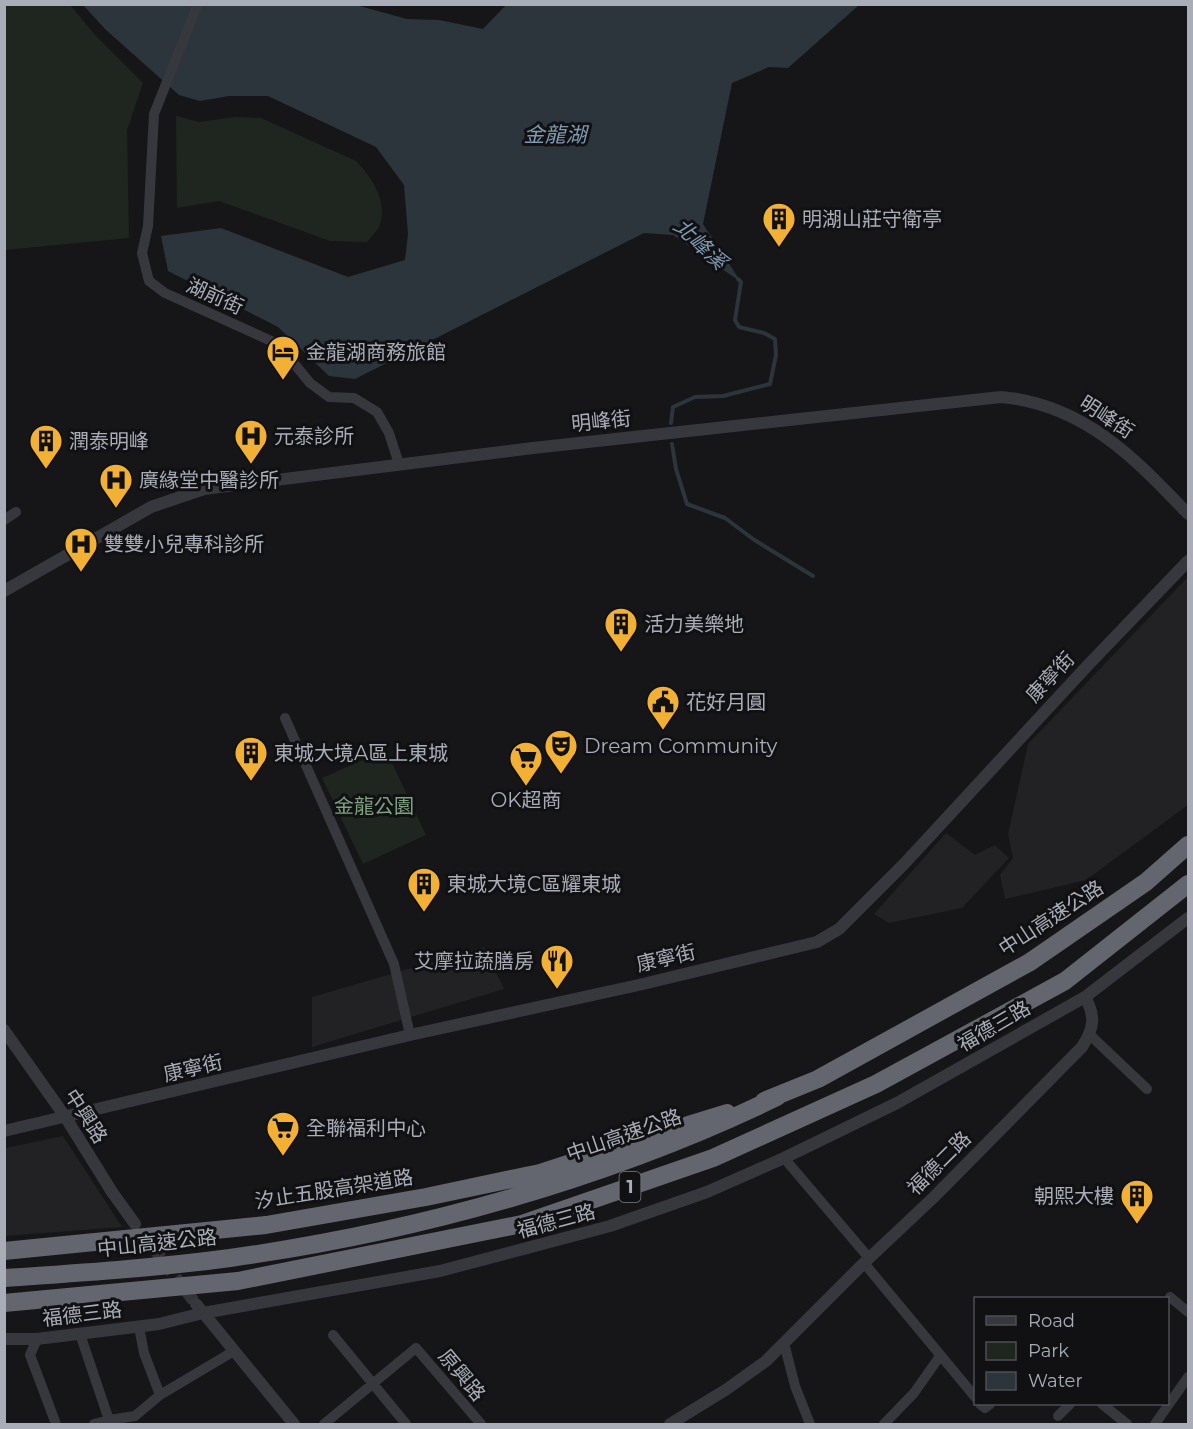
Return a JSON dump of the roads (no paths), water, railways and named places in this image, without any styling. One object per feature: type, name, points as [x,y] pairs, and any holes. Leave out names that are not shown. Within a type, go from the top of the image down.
[{"type":"highway","name":"中山高速公路","points":[[4,1278],[108,1271],[230,1258],[349,1238],[421,1222],[585,1174],[674,1143],[727,1121],[854,1060],[1030,962],[1146,882],[1188,845]]},
{"type":"highway","name":"1","points":[[4,1303],[238,1281],[510,1226],[713,1158],[876,1084],[1065,981],[1188,884]]},
{"type":"highway","name":"汐止五股高架道路","points":[[4,1251],[266,1225],[426,1197],[540,1173],[777,1097]]},
{"type":"street","name":"湖前街","points":[[198,4],[154,114],[148,226],[142,253],[149,281],[165,293],[278,344],[310,383],[329,397],[354,398],[377,412],[389,433],[399,464]]},
{"type":"street","name":"明峰街","points":[[4,591],[151,507],[204,489],[399,464],[1001,397],[1024,399],[1065,413],[1096,429],[1139,463],[1188,514]]},
{"type":"street","points":[[4,520],[16,512]]},
{"type":"street","name":"康寧街","points":[[4,1131],[410,1035],[643,984],[817,942],[828,937],[839,929],[904,864],[1188,561]]},
{"type":"street","points":[[285,718],[394,964],[410,1035]]},
{"type":"street","name":"福德三路","points":[[4,1339],[37,1339],[159,1324],[200,1309],[440,1271],[610,1226],[707,1192],[784,1158],[897,1103],[1084,997],[1188,918]]},
{"type":"street","points":[[1084,997],[1091,1009],[1090,1035],[1147,1089]]},
{"type":"street","name":"中興路","points":[[4,1030],[66,1118],[112,1192],[135,1224]]},
{"type":"street","name":"福德二路","points":[[670,1425],[766,1361],[934,1197],[1082,1047],[1090,1035]]},
{"type":"street","points":[[784,1158],[974,1397]]},
{"type":"street","points":[[1170,1297],[1188,1312]]},
{"type":"street","points":[[200,1309],[294,1425]]},
{"type":"street","points":[[139,1327],[144,1353],[160,1395]]},
{"type":"street","points":[[80,1334],[109,1420]]},
{"type":"street","points":[[333,1335],[406,1425]]},
{"type":"street","points":[[37,1339],[30,1355],[56,1425]]},
{"type":"street","points":[[784,1343],[795,1386],[810,1425]]},
{"type":"street","name":"原興路","points":[[374,1383],[416,1348],[481,1425]]},
{"type":"street","points":[[94,1425],[135,1416],[160,1395],[234,1351]]},
{"type":"street","points":[[884,1425],[914,1394],[940,1356]]},
{"type":"street","points":[[1169,1405],[1188,1377]]},
{"type":"street","points":[[324,1425],[374,1383]]},
{"type":"street","points":[[1058,1416],[1069,1405]]},
{"type":"street","points":[[1103,1405],[1127,1425]]},
{"type":"street","points":[[1155,1425],[1169,1405]]},
{"type":"street","points":[[135,1416],[144,1425]]},
{"type":"water","name":"金龍湖","points":[[83,5],[356,5],[407,19],[439,20],[483,29],[506,5],[859,5],[788,68],[769,67],[732,83],[703,224],[741,282],[673,235],[644,233],[355,379],[329,376],[278,327],[168,271],[161,236],[221,228],[348,277],[405,260],[408,234],[404,185],[376,147],[268,96],[229,96],[200,101],[179,95],[105,29]]},
{"type":"waterway","name":"北峰溪","points":[[671,423],[673,407],[695,397],[723,396],[770,384],[776,355],[775,339],[764,333],[739,327],[735,320],[741,282],[738,279]]},
{"type":"waterway","name":"北峰溪","points":[[672,444],[676,469],[687,504],[725,518],[753,539],[813,576]]},
{"type":"tunnel","points":[[143,1234],[196,1304]]},
{"type":"place","name":"明湖山莊守衛亭","points":[[779,248]]},
{"type":"place","name":"金龍湖商務旅館","points":[[283,381]]},
{"type":"place","name":"元泰診所","points":[[251,465]]},
{"type":"place","name":"潤泰明峰","points":[[46,470]]},
{"type":"place","name":"廣緣堂中醫診所","points":[[116,509]]},
{"type":"place","name":"雙雙小兒專科診所","points":[[81,573]]},
{"type":"place","name":"活力美樂地","points":[[621,653]]},
{"type":"place","name":"花好月圓","points":[[663,731]]},
{"type":"place","name":"Dream Community","points":[[561,775]]},
{"type":"place","name":"東城大境A區上東城","points":[[251,782]]},
{"type":"place","name":"OK超商","points":[[526,787]]},
{"type":"place","name":"東城大境C區耀東城","points":[[424,913]]},
{"type":"place","name":"艾摩拉蔬膳房","points":[[557,990]]},
{"type":"place","name":"全聯福利中心","points":[[283,1157]]},
{"type":"place","name":"朝熙大樓","points":[[1137,1225]]},
{"type":"park label","name":"金龍公園","points":[[374,806]]}]
